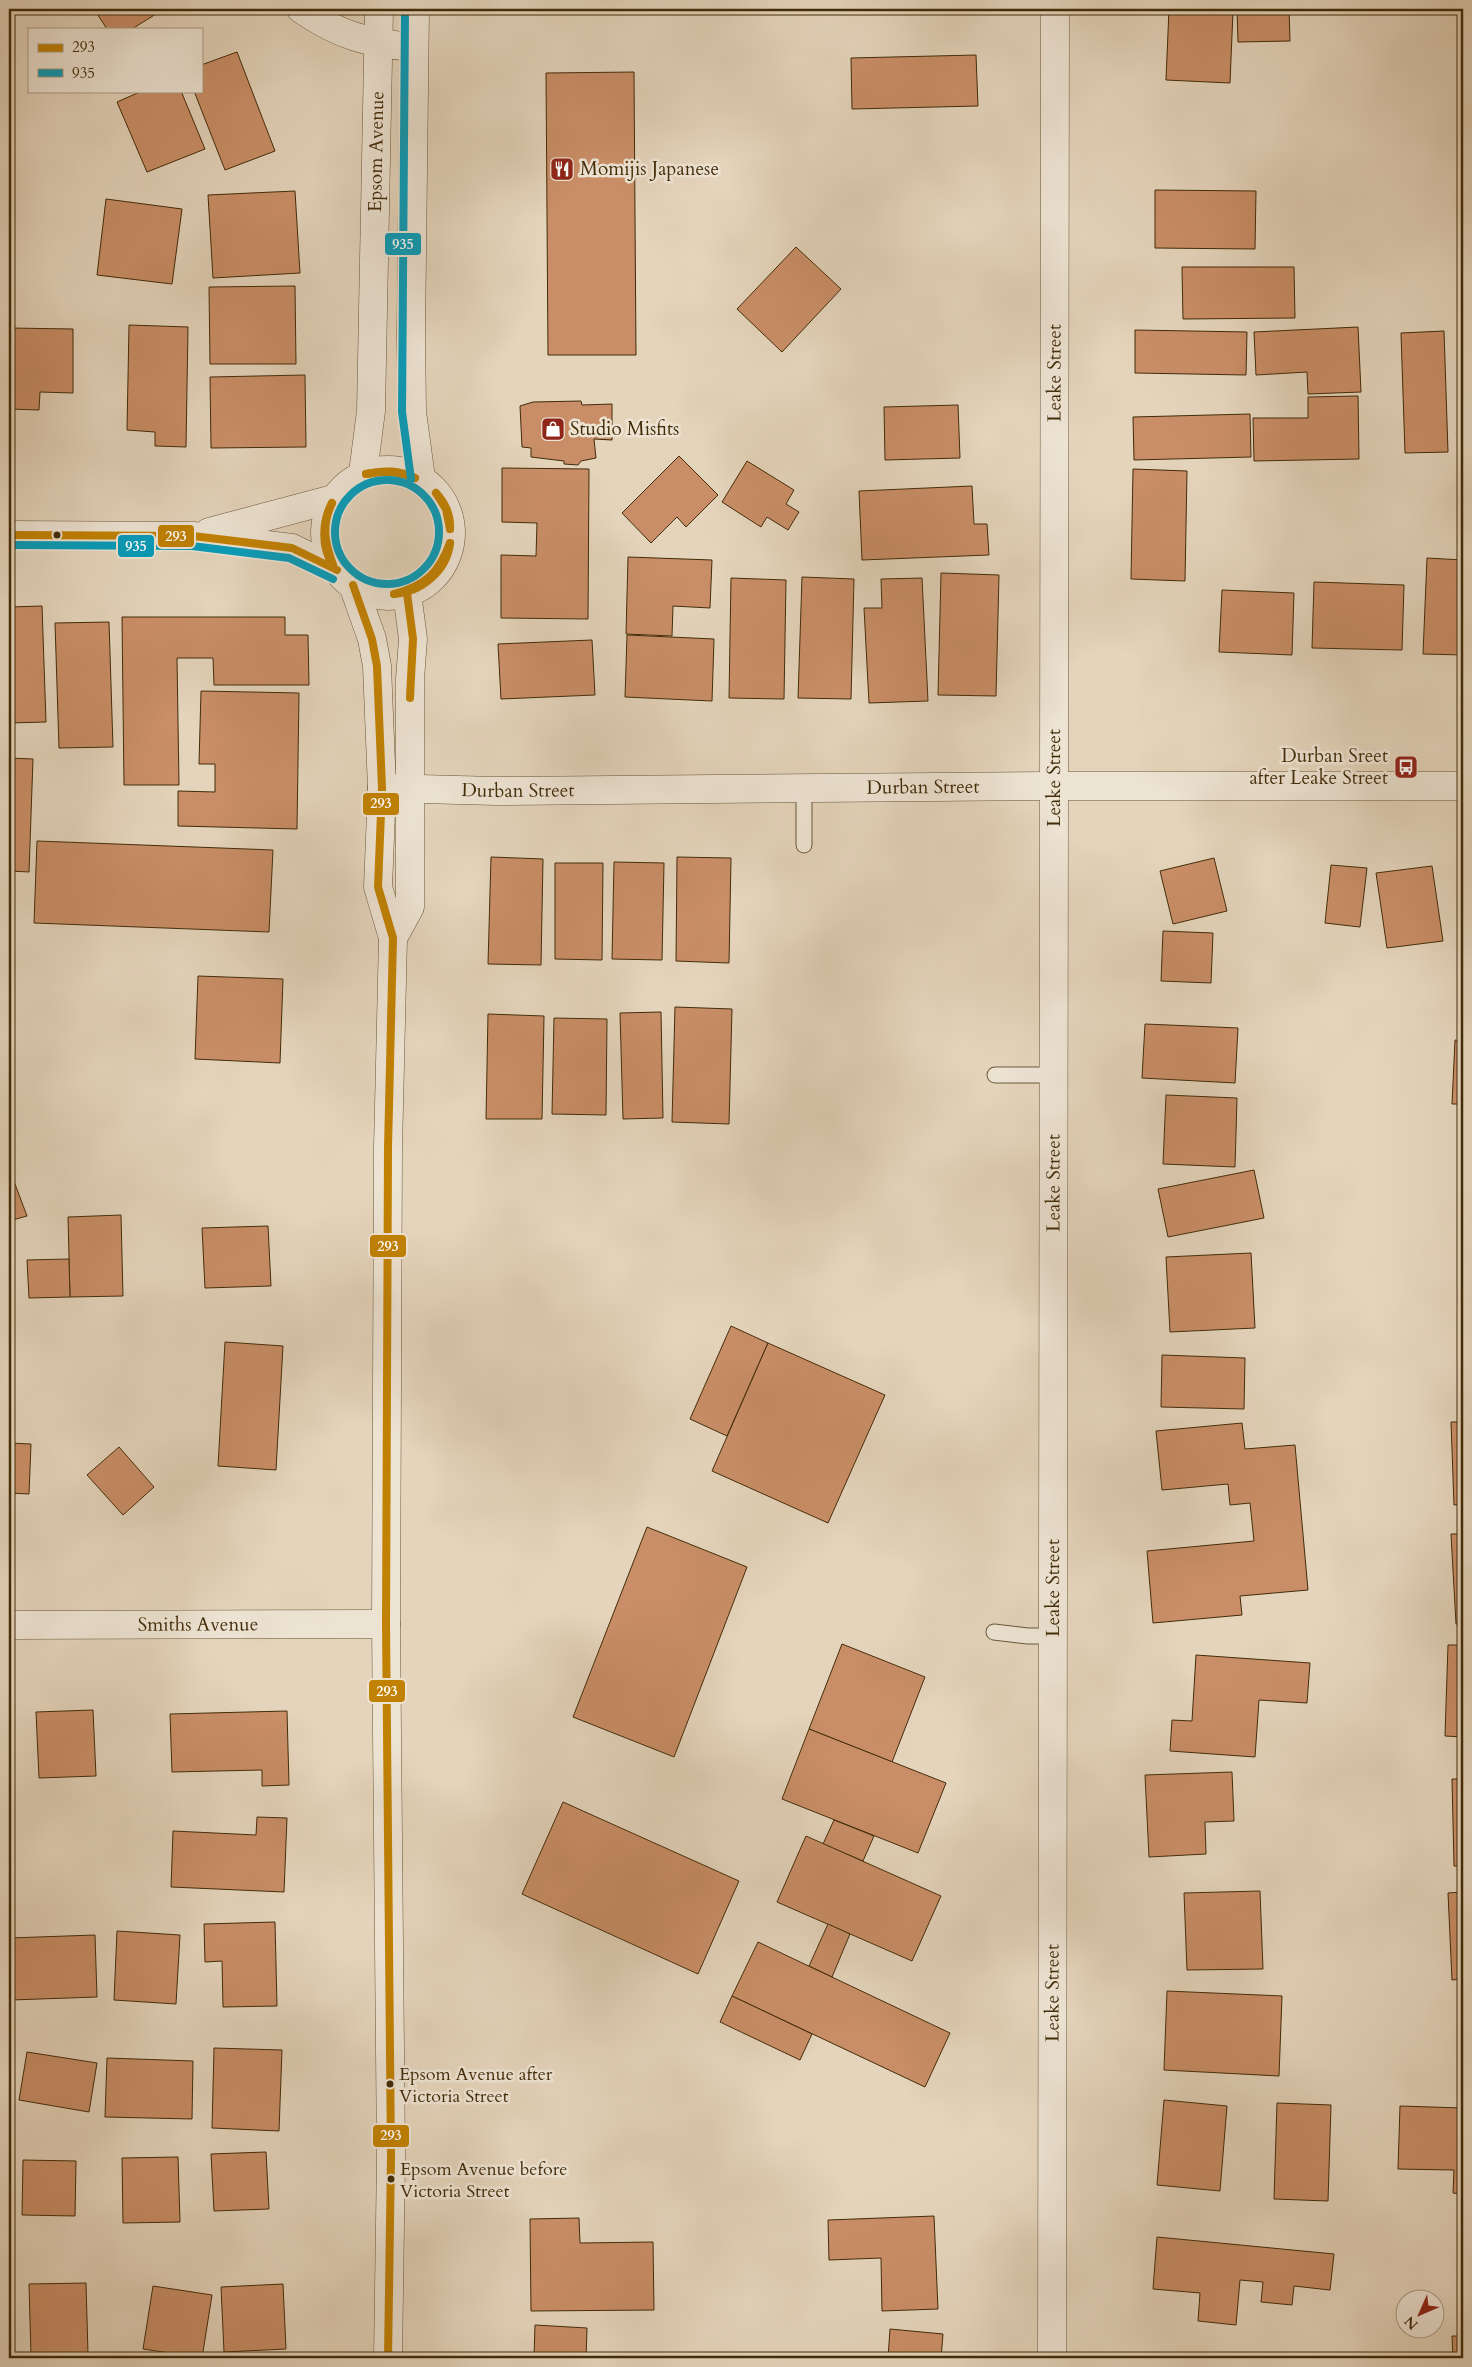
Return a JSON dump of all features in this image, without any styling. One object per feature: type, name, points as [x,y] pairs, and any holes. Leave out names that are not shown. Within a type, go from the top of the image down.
[{"type":"street","points":[[301,9],[343,34],[380,44],[414,47]]},
{"type":"street","name":"Epsom Avenue","points":[[363,473],[371,411],[380,9]]},
{"type":"street","name":"Epsom Avenue","points":[[415,9],[412,412],[421,478]]},
{"type":"street","name":"Leake Street","points":[[1052,2358],[1055,9]]},
{"type":"street","points":[[9,535],[193,536],[292,548],[345,578],[379,596],[407,593],[422,586],[435,575],[445,560],[450,544],[451,526],[446,509],[437,494],[421,478],[399,470],[374,470],[363,473],[342,488],[327,513],[324,528],[328,550],[345,578],[372,639],[377,666],[382,788],[378,886],[393,938],[388,1148],[386,1624],[391,2157],[388,2358]]},
{"type":"street","points":[[193,536],[334,499]]},
{"type":"street","points":[[393,938],[410,907],[410,680],[413,639],[407,593]]},
{"type":"street","name":"Durban Street","points":[[382,788],[496,791],[1054,786],[1463,786]]},
{"type":"street","name":"Smiths Avenue","points":[[9,1625],[386,1624]]},
{"type":"lane","points":[[804,788],[804,845]]},
{"type":"lane","points":[[996,1075],[1054,1075]]},
{"type":"lane","points":[[994,1632],[1028,1636],[1053,1636]]},
{"type":"building","points":[[94,9],[164,9],[134,28],[106,28]]},
{"type":"building","points":[[1169,9],[1233,11],[1230,83],[1166,80]]},
{"type":"building","points":[[1237,9],[1289,9],[1290,41],[1238,42]]},
{"type":"building","points":[[237,52],[275,151],[225,170],[194,92],[202,92],[202,65]]},
{"type":"building","points":[[976,55],[978,106],[852,109],[851,58]]},
{"type":"building","points":[[634,72],[636,355],[548,355],[546,73]]},
{"type":"building","points":[[140,92],[181,92],[205,149],[147,172],[117,102]]},
{"type":"building","points":[[1155,190],[1256,191],[1255,249],[1155,248]]},
{"type":"building","points":[[295,191],[300,273],[213,278],[208,195]]},
{"type":"building","points":[[106,199],[182,209],[172,284],[97,275]]},
{"type":"building","points":[[796,247],[841,289],[782,352],[737,309]]},
{"type":"building","points":[[1182,267],[1294,267],[1295,318],[1183,319]]},
{"type":"building","points":[[295,286],[296,364],[210,364],[209,287]]},
{"type":"building","points":[[129,325],[188,327],[186,447],[155,446],[155,432],[127,430]]},
{"type":"building","points":[[1358,327],[1361,392],[1308,394],[1307,372],[1256,375],[1254,332]]},
{"type":"building","points":[[9,328],[73,329],[73,393],[40,392],[39,410],[9,409]]},
{"type":"building","points":[[1135,330],[1247,332],[1246,375],[1135,373]]},
{"type":"building","points":[[1444,331],[1448,452],[1405,453],[1401,333]]},
{"type":"building","points":[[305,375],[306,447],[211,448],[210,377]]},
{"type":"building","points":[[1358,396],[1359,459],[1254,461],[1253,418],[1308,418],[1308,397]]},
{"type":"building","points":[[581,401],[582,405],[612,404],[612,440],[594,439],[596,458],[581,461],[578,465],[564,464],[564,461],[531,457],[531,448],[522,447],[520,406],[533,402]]},
{"type":"building","points":[[958,405],[960,458],[885,460],[884,407]]},
{"type":"building","points":[[1250,414],[1251,457],[1134,460],[1133,417]]},
{"type":"building","points":[[679,456],[718,495],[686,527],[677,517],[651,543],[622,513]]},
{"type":"building","points":[[747,461],[794,490],[786,504],[799,512],[788,530],[767,517],[761,527],[722,502]]},
{"type":"building","points":[[502,468],[589,469],[588,619],[501,618],[501,555],[536,556],[537,523],[502,522]]},
{"type":"building","points":[[1133,469],[1187,471],[1185,581],[1131,579]]},
{"type":"building","points":[[972,486],[974,524],[987,524],[989,555],[862,560],[859,491]]},
{"type":"building","points":[[628,557],[712,560],[710,608],[673,606],[672,636],[626,634]]},
{"type":"building","points":[[1427,558],[1463,560],[1463,655],[1423,654]]},
{"type":"building","points":[[941,573],[999,575],[996,696],[938,695]]},
{"type":"building","points":[[802,577],[854,579],[851,699],[798,698]]},
{"type":"building","points":[[731,578],[786,580],[784,699],[729,698]]},
{"type":"building","points":[[922,578],[928,701],[869,703],[864,608],[882,608],[881,579]]},
{"type":"building","points":[[1314,582],[1404,585],[1402,650],[1312,648]]},
{"type":"building","points":[[1222,590],[1294,593],[1292,655],[1219,652]]},
{"type":"building","points":[[42,606],[46,722],[9,723],[9,607]]},
{"type":"building","points":[[122,617],[285,617],[285,635],[308,635],[309,685],[214,685],[213,658],[177,658],[179,785],[124,785]]},
{"type":"building","points":[[109,622],[113,747],[59,748],[55,623]]},
{"type":"building","points":[[627,635],[714,639],[712,701],[625,697]]},
{"type":"building","points":[[592,640],[595,695],[501,699],[498,644]]},
{"type":"building","points":[[201,691],[299,693],[297,829],[178,826],[178,791],[215,792],[215,764],[199,764]]},
{"type":"building","points":[[9,758],[33,759],[29,872],[9,871]]},
{"type":"building","points":[[37,841],[273,850],[269,932],[34,923]]},
{"type":"building","points":[[491,857],[543,859],[541,965],[488,964]]},
{"type":"building","points":[[677,857],[731,858],[729,963],[676,961]]},
{"type":"building","points":[[1214,858],[1227,911],[1173,924],[1160,871]]},
{"type":"building","points":[[614,862],[664,863],[662,960],[612,959]]},
{"type":"building","points":[[555,863],[603,863],[602,960],[555,959]]},
{"type":"building","points":[[1331,865],[1367,868],[1360,927],[1325,923]]},
{"type":"building","points":[[1432,866],[1443,941],[1387,948],[1376,873]]},
{"type":"building","points":[[1163,931],[1213,933],[1211,983],[1161,981]]},
{"type":"building","points":[[198,976],[283,979],[280,1063],[195,1059]]},
{"type":"building","points":[[675,1007],[732,1009],[729,1124],[672,1122]]},
{"type":"building","points":[[661,1012],[663,1118],[623,1119],[620,1013]]},
{"type":"building","points":[[488,1014],[544,1016],[542,1119],[486,1119]]},
{"type":"building","points":[[554,1018],[607,1019],[606,1115],[552,1114]]},
{"type":"building","points":[[1145,1024],[1238,1028],[1235,1083],[1142,1078]]},
{"type":"building","points":[[1455,1040],[1463,1041],[1463,1104],[1452,1104]]},
{"type":"building","points":[[1166,1095],[1237,1098],[1235,1167],[1163,1164]]},
{"type":"building","points":[[9,1168],[27,1216],[9,1221]]},
{"type":"building","points":[[1254,1170],[1264,1218],[1168,1237],[1158,1189]]},
{"type":"building","points":[[121,1215],[123,1296],[70,1297],[68,1217]]},
{"type":"building","points":[[268,1226],[271,1286],[205,1288],[202,1228]]},
{"type":"building","points":[[1251,1253],[1255,1328],[1170,1332],[1166,1257]]},
{"type":"building","points":[[69,1259],[70,1297],[29,1298],[27,1260]]},
{"type":"building","points":[[10,1301],[13,1405],[9,1405]]},
{"type":"building","points":[[731,1326],[768,1343],[727,1436],[690,1419]]},
{"type":"building","points":[[225,1342],[283,1346],[276,1470],[218,1466]]},
{"type":"building","points":[[768,1343],[885,1395],[828,1523],[712,1471]]},
{"type":"building","points":[[1162,1355],[1245,1358],[1244,1409],[1161,1407]]},
{"type":"building","points":[[1451,1422],[1463,1422],[1463,1504],[1454,1505]]},
{"type":"building","points":[[1242,1423],[1245,1449],[1295,1445],[1308,1590],[1240,1596],[1242,1615],[1153,1623],[1147,1551],[1254,1541],[1250,1503],[1230,1505],[1228,1484],[1162,1490],[1156,1431]]},
{"type":"building","points":[[9,1443],[31,1444],[29,1494],[9,1493]]},
{"type":"building","points":[[119,1447],[154,1487],[123,1515],[87,1475]]},
{"type":"building","points":[[647,1527],[747,1567],[674,1757],[573,1717]]},
{"type":"building","points":[[1451,1534],[1463,1534],[1463,1624],[1456,1624]]},
{"type":"building","points":[[842,1644],[925,1677],[892,1762],[809,1729]]},
{"type":"building","points":[[1448,1645],[1463,1645],[1463,1737],[1445,1736]]},
{"type":"building","points":[[1196,1655],[1310,1663],[1307,1703],[1259,1700],[1255,1757],[1170,1751],[1172,1720],[1192,1721]]},
{"type":"building","points":[[93,1710],[96,1776],[39,1778],[36,1712]]},
{"type":"building","points":[[287,1711],[289,1785],[262,1786],[262,1770],[172,1772],[170,1714]]},
{"type":"building","points":[[809,1729],[946,1783],[918,1853],[782,1799]]},
{"type":"building","points":[[9,1730],[11,1786],[9,1786]]},
{"type":"building","points":[[1232,1772],[1234,1821],[1205,1822],[1206,1854],[1149,1857],[1145,1775]]},
{"type":"building","points":[[1452,1779],[1463,1779],[1463,1866],[1454,1866]]},
{"type":"building","points":[[563,1802],[739,1881],[698,1974],[522,1894]]},
{"type":"building","points":[[257,1817],[287,1818],[284,1892],[171,1887],[173,1831],[256,1835]]},
{"type":"building","points":[[834,1820],[874,1836],[863,1861],[823,1844]]},
{"type":"building","points":[[806,1836],[941,1896],[912,1961],[777,1902]]},
{"type":"building","points":[[1260,1891],[1263,1969],[1187,1970],[1184,1893]]},
{"type":"building","points":[[1463,1892],[1463,1979],[1452,1980],[1448,1893]]},
{"type":"building","points":[[275,1922],[277,2006],[223,2007],[222,1961],[205,1962],[204,1924]]},
{"type":"building","points":[[828,1924],[850,1934],[832,1977],[809,1966]]},
{"type":"building","points":[[117,1931],[180,1935],[176,2004],[114,2000]]},
{"type":"building","points":[[95,1935],[97,1997],[11,2000],[9,1938]]},
{"type":"building","points":[[758,1942],[950,2033],[925,2087],[732,1996]]},
{"type":"building","points":[[1167,1991],[1282,1996],[1279,2076],[1164,2070]]},
{"type":"building","points":[[732,1996],[812,2034],[800,2060],[720,2022]]},
{"type":"building","points":[[214,2048],[282,2050],[279,2131],[212,2128]]},
{"type":"building","points":[[27,2052],[97,2063],[89,2112],[19,2100]]},
{"type":"building","points":[[107,2058],[193,2061],[192,2119],[105,2117]]},
{"type":"building","points":[[1164,2100],[1227,2106],[1220,2191],[1157,2185]]},
{"type":"building","points":[[1277,2103],[1331,2105],[1328,2201],[1274,2199]]},
{"type":"building","points":[[1400,2106],[1463,2108],[1463,2194],[1453,2193],[1454,2170],[1398,2169]]},
{"type":"building","points":[[266,2152],[269,2209],[214,2211],[211,2154]]},
{"type":"building","points":[[178,2157],[180,2222],[123,2223],[122,2158]]},
{"type":"building","points":[[23,2160],[76,2161],[75,2216],[22,2215]]},
{"type":"building","points":[[934,2216],[938,2309],[882,2311],[881,2258],[829,2260],[828,2220]]},
{"type":"building","points":[[579,2218],[580,2243],[653,2242],[654,2310],[531,2311],[530,2219]]},
{"type":"building","points":[[1458,2223],[1463,2223],[1463,2277],[1460,2277]]},
{"type":"building","points":[[1157,2237],[1334,2254],[1330,2290],[1294,2286],[1292,2305],[1261,2302],[1263,2282],[1240,2280],[1236,2325],[1198,2321],[1200,2293],[1153,2289]]},
{"type":"building","points":[[86,2283],[88,2354],[31,2356],[29,2284]]},
{"type":"building","points":[[283,2284],[286,2349],[224,2352],[221,2287]]},
{"type":"building","points":[[153,2286],[212,2295],[202,2358],[143,2349]]},
{"type":"building","points":[[535,2325],[587,2328],[586,2358],[534,2358]]},
{"type":"building","points":[[890,2329],[943,2334],[941,2358],[888,2358]]},
{"type":"building","points":[[1452,2336],[1463,2336],[1463,2358],[1453,2358]]},
{"type":"transit line","name":"935","points":[[405,9],[402,412],[411,479]]},
{"type":"transit line","name":"293","points":[[366,474],[391,472],[403,473],[415,478]]},
{"type":"transit line","name":"293","points":[[366,474],[391,472],[415,478]]},
{"type":"transit line","name":"935","points":[[387,480],[407,484],[424,495],[435,512],[439,532],[435,552],[424,569],[407,580],[387,584],[367,580],[350,569],[339,552],[335,532],[339,512],[350,495],[367,484],[387,480]]},
{"type":"transit line","name":"293","points":[[436,493],[447,510],[450,519],[450,529]]},
{"type":"transit line","name":"293","points":[[436,493],[446,509],[450,529]]},
{"type":"transit line","name":"293","points":[[332,503],[326,519],[325,534],[333,565]]},
{"type":"transit line","name":"293","points":[[332,503],[326,518],[324,534],[326,551],[333,565]]},
{"type":"transit line","name":"293","points":[[9,535],[193,536],[292,548],[337,570]]},
{"type":"transit line","name":"293","points":[[394,594],[414,589],[431,578],[444,562],[450,543]]},
{"type":"transit line","name":"293","points":[[394,594],[414,587],[430,577],[441,562],[450,543]]},
{"type":"transit line","name":"935","points":[[9,545],[192,546],[289,558],[333,579]]},
{"type":"transit line","name":"293","points":[[353,585],[372,639],[377,666],[382,788],[378,887],[393,938],[388,1148],[386,1624],[391,2157],[388,2358]]},
{"type":"transit line","name":"293","points":[[407,593],[413,639],[410,698]]},
{"type":"place","name":"Momijis Japanese","points":[[562,169]]},
{"type":"place","name":"Studio Misfits","points":[[553,429]]},
{"type":"place","name":"Durban Sreet after Leake Street","points":[[1406,767]]},
{"type":"place","name":"Epsom Avenue after Victoria Street","points":[[390,2084]]},
{"type":"place","name":"Epsom Avenue before Victoria Street","points":[[391,2179]]}]
